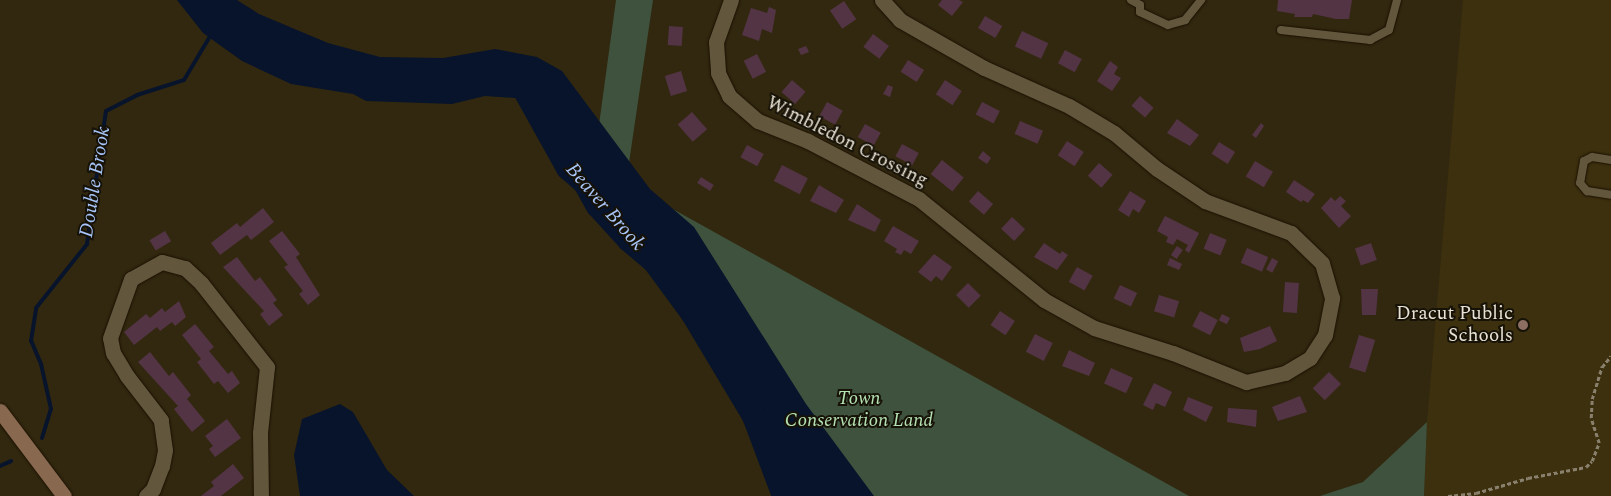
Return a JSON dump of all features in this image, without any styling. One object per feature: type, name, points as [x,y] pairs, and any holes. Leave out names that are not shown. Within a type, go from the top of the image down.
[{"type":"main road","points":[[0,411],[64,496]]},
{"type":"street","name":"Wimbledon Crossing","points":[[731,0],[716,42],[718,73],[729,96],[758,121],[808,140],[919,199],[1044,300],[1094,328],[1173,353],[1246,382],[1285,374],[1310,358],[1325,335],[1332,298],[1322,263],[1290,233],[1205,201],[1158,169],[1114,133],[1070,106],[976,63],[900,20],[882,0]]},
{"type":"street","points":[[146,496],[153,489],[162,466],[165,450],[161,420],[118,360],[110,338],[131,279],[162,262],[185,268],[200,283],[267,367],[260,433],[261,496]]},
{"type":"lane","points":[[1131,0],[1140,5],[1140,12],[1168,25],[1184,20],[1201,0]]},
{"type":"lane","points":[[1281,30],[1370,40],[1389,30],[1396,12],[1397,0]]},
{"type":"lane","points":[[1611,160],[1592,157],[1584,161],[1580,183],[1587,191],[1611,195]]},
{"type":"path","points":[[1448,496],[1476,494],[1528,478],[1586,467],[1599,443],[1591,418],[1592,399],[1602,367],[1611,356]]},
{"type":"shaded area","name":"Dracut Public Schools","points":[[1463,0],[1611,0],[1611,496],[1424,496],[1427,422]]},
{"type":"green space","name":"Town Conservation Land","points":[[616,0],[653,0],[626,183],[1189,496],[814,496],[743,348],[592,176]]},
{"type":"green space","points":[[1427,422],[1424,496],[1320,496],[1363,482]]},
{"type":"water","points":[[177,0],[237,0],[259,14],[328,43],[380,57],[443,58],[495,49],[537,57],[562,71],[650,189],[694,227],[806,404],[874,496],[779,496],[756,397],[722,344],[649,264],[581,168],[559,130],[539,108],[515,98],[485,96],[452,104],[366,101],[353,94],[291,84],[242,61],[203,33]]},
{"type":"water","points":[[340,404],[353,412],[387,470],[414,496],[300,496],[294,455],[302,419]]},
{"type":"building","points":[[942,0],[959,0],[963,2],[952,16],[938,5]]},
{"type":"building","points":[[1278,0],[1352,0],[1349,19],[1336,19],[1313,14],[1312,17],[1294,17],[1295,14],[1277,11]]},
{"type":"building","points":[[844,1],[856,19],[842,29],[830,11]]},
{"type":"building","points":[[769,7],[776,10],[772,33],[762,29],[759,41],[742,35],[751,8],[767,13]]},
{"type":"building","points":[[985,16],[1002,26],[995,38],[978,28]]},
{"type":"building","points":[[669,26],[683,27],[682,46],[668,45]]},
{"type":"building","points":[[1022,31],[1048,43],[1041,59],[1015,46]]},
{"type":"building","points":[[873,34],[889,46],[879,59],[863,47]]},
{"type":"building","points":[[806,46],[809,52],[801,55],[798,49]]},
{"type":"building","points":[[1065,50],[1082,59],[1075,72],[1058,63]]},
{"type":"building","points":[[757,54],[766,72],[753,79],[744,61]]},
{"type":"building","points":[[908,60],[924,70],[917,82],[901,72]]},
{"type":"building","points":[[1110,61],[1118,67],[1114,74],[1121,78],[1112,91],[1097,81]]},
{"type":"building","points":[[681,71],[687,91],[671,96],[665,76]]},
{"type":"building","points":[[792,80],[806,92],[795,104],[782,92]]},
{"type":"building","points":[[945,80],[962,91],[953,105],[936,94]]},
{"type":"building","points":[[888,85],[893,87],[890,97],[883,94]]},
{"type":"building","points":[[1140,96],[1154,108],[1145,118],[1131,106]]},
{"type":"building","points":[[827,102],[843,111],[835,125],[819,116]]},
{"type":"building","points":[[982,102],[1000,111],[993,124],[976,114]]},
{"type":"building","points":[[692,112],[707,129],[693,142],[678,124]]},
{"type":"building","points":[[1177,119],[1199,135],[1190,146],[1167,133]]},
{"type":"building","points":[[1020,121],[1043,131],[1038,144],[1015,134]]},
{"type":"building","points":[[1261,123],[1264,126],[1256,138],[1252,135]]},
{"type":"building","points":[[865,124],[881,133],[873,146],[858,137]]},
{"type":"building","points":[[1067,141],[1084,152],[1075,166],[1058,155]]},
{"type":"building","points":[[1219,142],[1235,152],[1228,164],[1212,154]]},
{"type":"building","points":[[902,144],[919,153],[912,165],[895,156]]},
{"type":"building","points":[[747,145],[764,154],[757,166],[740,157]]},
{"type":"building","points":[[983,151],[991,158],[987,164],[978,158]]},
{"type":"building","points":[[942,160],[964,178],[952,192],[931,174]]},
{"type":"building","points":[[1255,161],[1273,172],[1264,187],[1246,176]]},
{"type":"building","points":[[1099,163],[1113,175],[1101,188],[1088,176]]},
{"type":"building","points":[[782,165],[808,178],[800,194],[774,181]]},
{"type":"building","points":[[701,177],[714,185],[710,191],[697,183]]},
{"type":"building","points":[[1294,180],[1315,194],[1308,203],[1303,200],[1301,202],[1286,192]]},
{"type":"building","points":[[819,185],[844,200],[836,213],[810,201]]},
{"type":"building","points":[[978,191],[993,204],[984,215],[969,202]]},
{"type":"building","points":[[1130,191],[1146,201],[1139,213],[1133,209],[1129,217],[1118,210]]},
{"type":"building","points":[[1340,196],[1346,201],[1341,206],[1351,216],[1339,228],[1321,208],[1331,197],[1335,201]]},
{"type":"building","points":[[857,204],[881,220],[875,232],[848,220]]},
{"type":"building","points":[[263,208],[274,222],[251,240],[247,235],[220,255],[211,243],[237,223],[240,227]]},
{"type":"building","points":[[1165,216],[1199,233],[1189,253],[1185,250],[1188,245],[1177,239],[1173,245],[1166,242],[1168,237],[1157,231]]},
{"type":"building","points":[[1012,217],[1025,229],[1014,241],[1001,229]]},
{"type":"building","points":[[893,226],[919,241],[911,254],[904,250],[901,255],[895,252],[897,249],[884,241]]},
{"type":"building","points":[[165,231],[171,241],[156,251],[150,240]]},
{"type":"building","points":[[282,231],[300,254],[296,257],[320,295],[308,305],[299,294],[303,291],[284,267],[288,265],[269,241]]},
{"type":"building","points":[[1210,233],[1227,240],[1220,256],[1204,249]]},
{"type":"building","points":[[1044,243],[1060,254],[1062,251],[1068,255],[1057,270],[1034,257]]},
{"type":"building","points":[[1371,243],[1377,260],[1361,266],[1355,249]]},
{"type":"building","points":[[1177,246],[1183,250],[1177,259],[1171,255]]},
{"type":"building","points":[[1247,248],[1268,257],[1262,272],[1241,263]]},
{"type":"building","points":[[934,254],[952,267],[942,281],[936,276],[931,282],[918,272]]},
{"type":"building","points":[[237,257],[255,281],[260,277],[277,300],[273,303],[283,315],[269,326],[260,314],[264,311],[223,267]]},
{"type":"building","points":[[1170,258],[1182,264],[1179,270],[1167,265]]},
{"type":"building","points":[[1272,258],[1278,261],[1272,273],[1266,270]]},
{"type":"building","points":[[1077,267],[1093,276],[1085,291],[1069,282]]},
{"type":"building","points":[[1285,282],[1299,283],[1297,313],[1283,312]]},
{"type":"building","points":[[968,283],[981,296],[969,308],[956,295]]},
{"type":"building","points":[[1120,285],[1137,293],[1131,307],[1114,299]]},
{"type":"building","points":[[1361,289],[1378,289],[1376,315],[1362,315]]},
{"type":"building","points":[[1159,295],[1179,301],[1174,317],[1154,311]]},
{"type":"building","points":[[179,301],[186,317],[175,326],[172,322],[160,331],[157,327],[134,345],[124,332],[146,314],[150,318],[162,308],[165,312]]},
{"type":"building","points":[[1000,311],[1015,321],[1005,335],[990,325]]},
{"type":"building","points":[[1200,311],[1218,320],[1210,335],[1192,326]]},
{"type":"building","points":[[1222,314],[1230,318],[1227,324],[1219,320]]},
{"type":"building","points":[[195,324],[214,347],[209,351],[228,374],[232,371],[240,383],[228,393],[218,381],[214,384],[197,362],[201,359],[182,335]]},
{"type":"building","points":[[1270,326],[1277,341],[1260,349],[1244,352],[1240,338]]},
{"type":"building","points":[[1035,334],[1053,343],[1044,361],[1026,352]]},
{"type":"building","points":[[1359,335],[1375,340],[1365,372],[1349,368]]},
{"type":"building","points":[[1069,350],[1095,363],[1089,376],[1062,366]]},
{"type":"building","points":[[150,352],[169,376],[173,372],[191,395],[187,399],[205,421],[192,432],[174,409],[178,406],[138,362]]},
{"type":"building","points":[[1111,368],[1133,378],[1126,393],[1104,384]]},
{"type":"building","points":[[1329,372],[1341,384],[1325,400],[1313,388]]},
{"type":"building","points":[[1154,383],[1172,392],[1165,407],[1156,403],[1153,410],[1143,405]]},
{"type":"building","points":[[1300,396],[1307,412],[1278,421],[1272,407]]},
{"type":"building","points":[[1188,397],[1213,407],[1206,422],[1183,410]]},
{"type":"building","points":[[1228,408],[1257,410],[1256,427],[1227,422]]},
{"type":"building","points":[[227,419],[241,438],[215,457],[209,449],[213,446],[205,436]]},
{"type":"building","points":[[233,464],[244,478],[221,496],[201,496],[214,486],[211,482]]},
{"type":"waterway","name":"Double Brook","points":[[42,438],[51,409],[41,364],[31,341],[36,308],[87,244],[106,111],[137,95],[184,80],[212,33]]},
{"type":"waterway","name":"Beaver Brook","points":[[519,80],[568,168],[585,183],[598,206],[629,240],[654,261],[693,314],[754,416],[784,496]]},
{"type":"waterway","name":"Double Brook","points":[[0,466],[11,461]]},
{"type":"place","name":"Dracut Public Schools","points":[[1523,325]]}]
